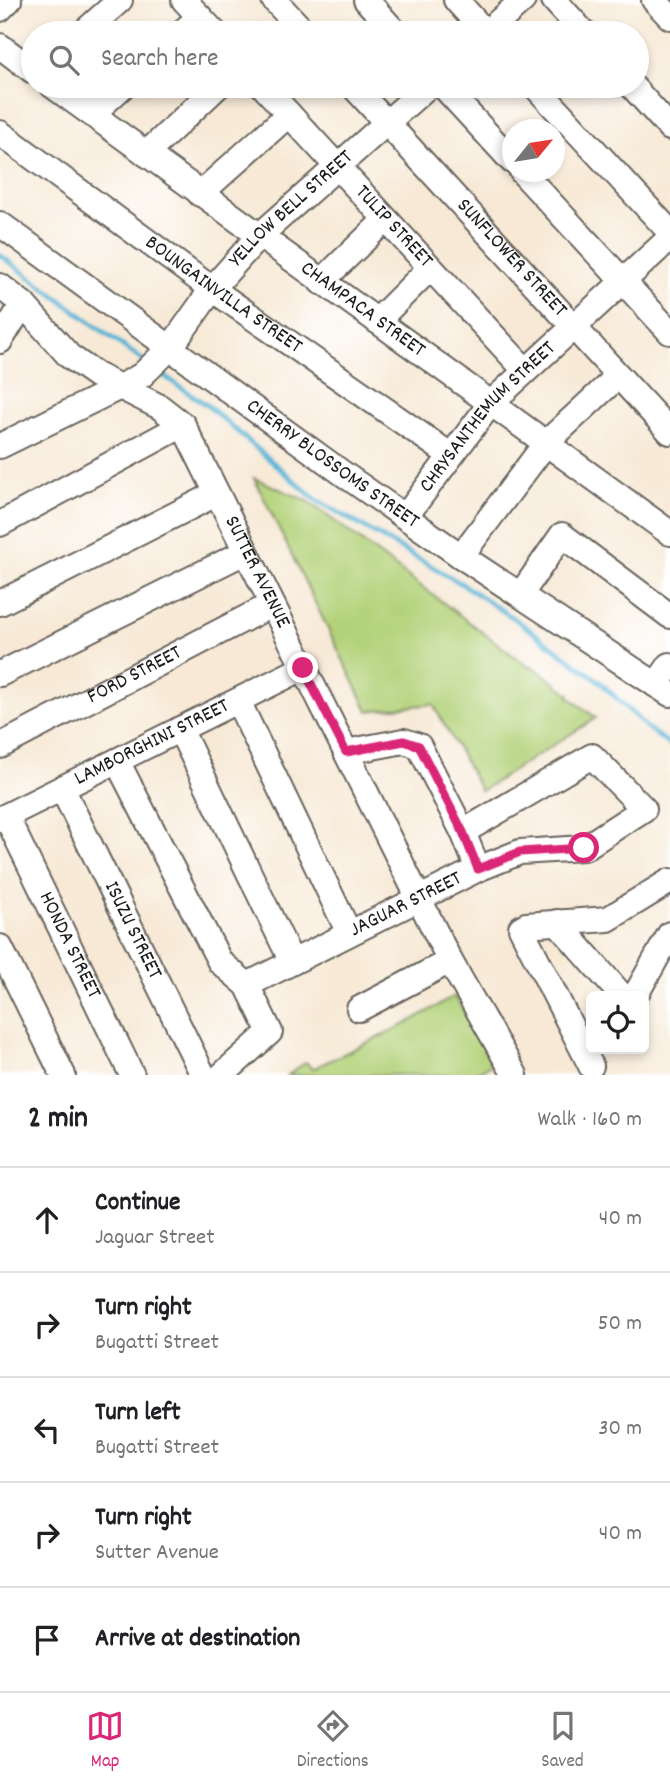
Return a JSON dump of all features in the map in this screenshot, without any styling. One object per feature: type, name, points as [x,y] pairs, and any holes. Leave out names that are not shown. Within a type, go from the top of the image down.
[{"type":"street","points":[[0,9],[9,0]]},
{"type":"street","points":[[96,21],[120,0]]},
{"type":"street","points":[[274,0],[294,21]]},
{"type":"street","points":[[366,0],[385,21]]},
{"type":"street","points":[[456,0],[475,21]]},
{"type":"street","points":[[499,21],[523,0]]},
{"type":"street","points":[[554,0],[573,21]]},
{"type":"street","points":[[654,0],[670,17]]},
{"type":"street","points":[[0,46],[21,62]]},
{"type":"street","name":"CHAMPACA STREET","points":[[70,98],[670,533]]},
{"type":"street","points":[[92,114],[110,98]]},
{"type":"street","points":[[146,154],[205,98]]},
{"type":"street","name":"TULIP STREET","points":[[274,98],[525,370]]},
{"type":"street","name":"SUNFLOWER STREET","points":[[364,98],[670,432]]},
{"type":"street","name":"YELLOW BELL STREET","points":[[0,446],[142,374],[167,351],[212,289],[258,237],[414,98]]},
{"type":"street","points":[[454,98],[502,149]]},
{"type":"street","points":[[546,98],[670,232]]},
{"type":"street","points":[[643,98],[670,128]]},
{"type":"street","points":[[200,194],[289,114]]},
{"type":"street","name":"BOUNGAINVILLA STREET","points":[[0,133],[212,289],[450,455]]},
{"type":"street","points":[[531,182],[670,332]]},
{"type":"street","points":[[321,282],[385,220]]},
{"type":"street","name":"CHERRY BLOSSOMS STREET","points":[[0,224],[167,351],[461,556],[665,681]]},
{"type":"street","name":"CHRYSANTHEMUM STREET","points":[[405,517],[491,403],[670,238]]},
{"type":"street","points":[[377,321],[430,268]]},
{"type":"street","name":"SUTTER AVENUE","points":[[0,286],[23,304],[69,356],[96,375],[160,407],[183,425],[450,961],[515,1075]]},
{"type":"street","points":[[0,341],[23,304]]},
{"type":"street","points":[[461,556],[546,443],[618,376]]},
{"type":"street","points":[[0,524],[183,425]]},
{"type":"street","points":[[0,603],[216,494]]},
{"type":"street","points":[[521,594],[562,535],[670,616]]},
{"type":"street","points":[[0,674],[245,552]]},
{"type":"street","name":"FORD STREET","points":[[0,746],[271,605]]},
{"type":"street","name":"LAMBORGHINI STREET","points":[[3,818],[303,668]]},
{"type":"street","points":[[238,701],[349,933]]},
{"type":"street","points":[[180,729],[292,962]]},
{"type":"street","points":[[346,752],[404,741],[419,746],[463,832],[478,869]]},
{"type":"street","name":"JAGUAR STREET","points":[[247,985],[478,869],[520,852],[584,848],[645,809],[592,755],[463,832]]},
{"type":"street","points":[[117,761],[220,962],[247,985],[270,1032],[222,1075]]},
{"type":"street","name":"ISUZU STREET","points":[[62,788],[203,1075]]},
{"type":"street","name":"HONDA STREET","points":[[3,818],[132,1075]]},
{"type":"street","points":[[591,1063],[521,931],[526,925],[608,919],[670,881]]},
{"type":"street","points":[[557,922],[618,991]]},
{"type":"street","points":[[638,991],[670,934]]},
{"type":"street","points":[[0,947],[63,1075]]},
{"type":"street","points":[[359,1009],[450,961]]},
{"type":"green space","points":[[254,478],[308,501],[530,668],[532,666],[570,694],[569,697],[596,718],[481,791],[433,704],[368,711]]},
{"type":"green space","points":[[455,996],[493,1064],[472,1075],[288,1075],[306,1062],[312,1069],[398,1028]]},
{"type":"waterway","points":[[0,255],[146,363]]},
{"type":"waterway","points":[[157,371],[208,406],[315,499],[462,584],[522,624],[600,682],[647,728],[670,745]]},
{"type":"route","points":[[303,668],[346,752],[404,741],[419,746],[463,832],[478,869],[520,852],[584,848]]}]
